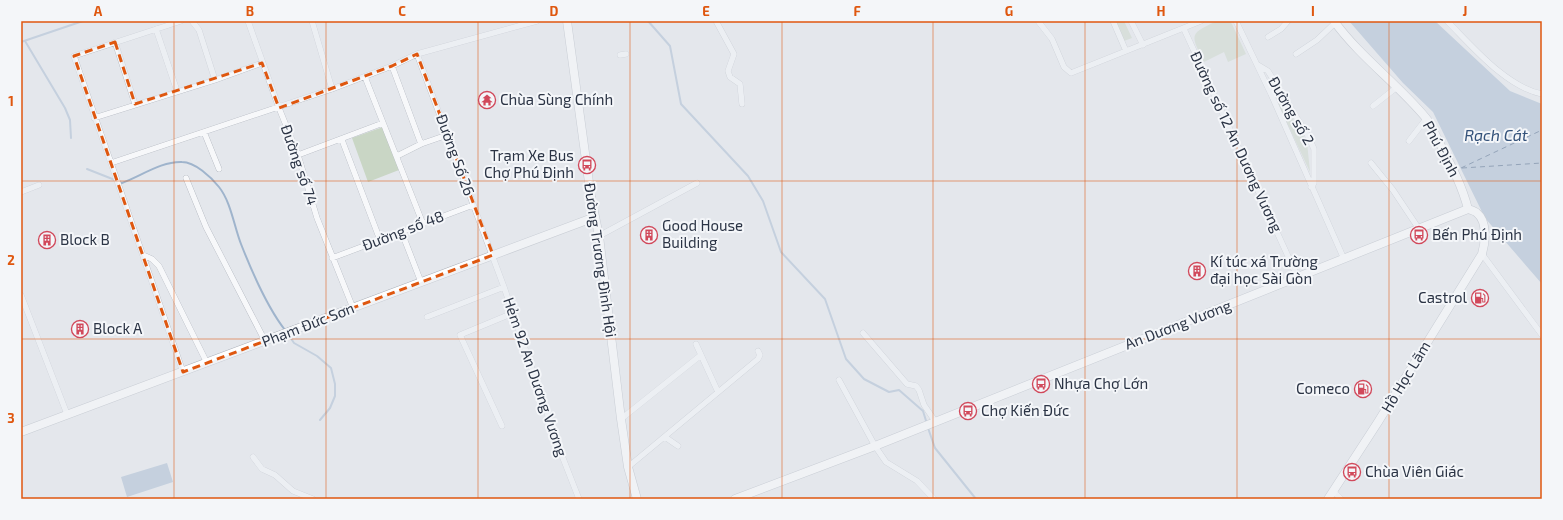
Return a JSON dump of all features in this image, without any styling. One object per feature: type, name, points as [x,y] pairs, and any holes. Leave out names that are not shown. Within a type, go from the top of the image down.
[{"type":"street","points":[[181,21],[74,56],[94,118],[183,372]]},
{"type":"street","points":[[192,21],[199,30],[215,80]]},
{"type":"street","name":"Đường số 74","points":[[248,21],[262,63],[298,155],[332,258],[353,308]]},
{"type":"street","points":[[312,21],[332,89]]},
{"type":"street","points":[[111,163],[279,108],[365,77],[417,54],[537,21]]},
{"type":"street","name":"Đường Trương Đình Hội","points":[[567,21],[599,236],[628,467],[637,499]]},
{"type":"street","points":[[716,21],[734,54],[728,71],[730,78],[740,84],[742,104]]},
{"type":"street","points":[[1038,21],[1052,39],[1064,67],[1071,74],[1201,21]]},
{"type":"street","points":[[1112,21],[1126,51]]},
{"type":"street","points":[[1131,21],[1143,45]]},
{"type":"street","name":"Đường số 2","points":[[1236,21],[1258,65],[1344,260]]},
{"type":"street","points":[[1268,37],[1281,29],[1288,21]]},
{"type":"street","points":[[1446,21],[1485,60],[1505,76],[1522,88],[1542,94]]},
{"type":"street","points":[[1296,54],[1317,40],[1335,22]]},
{"type":"street","name":"Phú Định","points":[[1335,22],[1356,47],[1397,87],[1426,119],[1458,170],[1468,209]]},
{"type":"street","points":[[156,29],[177,90]]},
{"type":"street","name":"Đường số 12 An Dương Vương","points":[[1184,29],[1298,278]]},
{"type":"street","points":[[115,42],[135,104]]},
{"type":"street","name":"Đường Số 26","points":[[417,54],[492,255]]},
{"type":"street","points":[[94,118],[177,90],[215,80],[262,63]]},
{"type":"street","name":"Đường số 2","points":[[1258,65],[1268,71],[1308,136],[1314,149],[1314,183],[1311,187]]},
{"type":"street","points":[[392,66],[421,144]]},
{"type":"street","points":[[365,77],[423,224]]},
{"type":"street","points":[[1374,106],[1397,87]]},
{"type":"street","points":[[1409,141],[1426,119]]},
{"type":"street","points":[[298,155],[342,140],[383,123]]},
{"type":"street","points":[[204,132],[219,169]]},
{"type":"street","points":[[397,156],[421,144],[447,135]]},
{"type":"street","points":[[342,140],[380,240]]},
{"type":"street","points":[[1371,163],[1393,190],[1420,229]]},
{"type":"street","points":[[186,178],[206,227],[266,341]]},
{"type":"street","points":[[599,236],[697,183]]},
{"type":"street","points":[[21,192],[39,185]]},
{"type":"street","name":"Đường số 48","points":[[332,258],[402,233],[473,205]]},
{"type":"street","points":[[1468,209],[1477,213],[1481,219],[1486,241],[1482,254],[1542,335]]},
{"type":"street","name":"An Dương Vương","points":[[740,498],[919,429],[933,422],[1344,260],[1468,209]]},
{"type":"street","name":"Phạm Đức Sơn","points":[[21,432],[595,217]]},
{"type":"street","name":"Đường số 48","points":[[402,233],[421,282]]},
{"type":"street","name":"Hồ Học Lãm","points":[[1328,499],[1378,422],[1482,254]]},
{"type":"street","points":[[143,255],[152,259],[159,266],[207,363]]},
{"type":"street","name":"Hẻm 92 An Dương Vương","points":[[492,255],[579,499]]},
{"type":"street","points":[[426,318],[504,287]]},
{"type":"street","points":[[21,294],[67,414]]},
{"type":"street","points":[[502,426],[460,335],[513,313]]},
{"type":"street","points":[[863,333],[908,384],[916,386],[933,422]]},
{"type":"street","points":[[696,344],[718,392]]},
{"type":"street","points":[[628,467],[758,359],[760,354],[758,351]]},
{"type":"street","points":[[621,419],[701,355]]},
{"type":"street","points":[[839,380],[875,446],[886,462],[917,481],[934,499]]},
{"type":"street","points":[[664,437],[678,446]]},
{"type":"street","points":[[253,456],[262,469],[274,476],[292,491],[313,499]]},
{"type":"street","points":[[1333,491],[1341,499]]},
{"type":"highlighted area","points":[[115,42],[135,104],[262,63],[279,108],[392,66],[417,54],[493,255],[183,372],[74,56]]},
{"type":"green space","points":[[1115,21],[1124,21],[1132,38],[1124,41]]},
{"type":"green space","points":[[1217,21],[1229,21],[1232,24],[1246,54],[1228,62],[1224,52],[1204,62],[1196,46],[1195,36],[1201,29]]},
{"type":"green space","points":[[1273,90],[1277,93],[1307,142],[1310,172],[1273,93]]},
{"type":"green space","points":[[383,127],[399,170],[368,182],[352,138]]},
{"type":"water","name":"Rạch Cát","points":[[1349,21],[1435,21],[1510,91],[1542,104],[1542,284],[1485,218],[1433,112],[1403,83]]},
{"type":"water","points":[[167,463],[173,482],[127,497],[121,477]]},
{"type":"waterway","name":"Rạch Cát","points":[[21,42],[83,21]]},
{"type":"waterway","points":[[648,21],[670,46],[681,104],[748,176],[763,201],[781,252],[825,299],[846,359],[864,379],[889,392],[899,390],[923,411],[927,424]]},
{"type":"waterway","points":[[25,41],[65,108],[70,120],[71,138]]},
{"type":"waterway","points":[[119,182],[122,183],[159,166],[174,162],[192,164],[212,179],[227,200],[241,244],[255,277],[272,311],[285,330]]},
{"type":"waterway","points":[[87,169],[115,180]]},
{"type":"waterway","points":[[288,334],[294,343],[317,356],[331,368],[335,384],[335,396],[330,408],[320,420]]},
{"type":"waterway","points":[[928,428],[935,448],[976,499]]},
{"type":"ferry route","points":[[1461,168],[1542,130]]},
{"type":"ferry route","points":[[1462,168],[1542,163]]},
{"type":"place","name":"Chùa Sùng Chính","points":[[487,100]]},
{"type":"place","name":"Trạm Xe Bus Chợ Phú Định","points":[[587,165]]},
{"type":"place","name":"Good House Building","points":[[649,235]]},
{"type":"place","name":"Bến Phú Định","points":[[1419,235]]},
{"type":"place","name":"Block B","points":[[47,240]]},
{"type":"place","name":"Kí túc xá Trường đại học Sài Gòn","points":[[1197,271]]},
{"type":"place","name":"Castrol","points":[[1480,298]]},
{"type":"place","name":"Block A","points":[[80,329]]},
{"type":"place","name":"Nhựa Chợ Lớn","points":[[1041,384]]},
{"type":"place","name":"Comeco","points":[[1363,389]]},
{"type":"place","name":"Chợ Kiến Đức","points":[[968,411]]},
{"type":"place","name":"Chùa Viên Giác","points":[[1352,472]]}]
